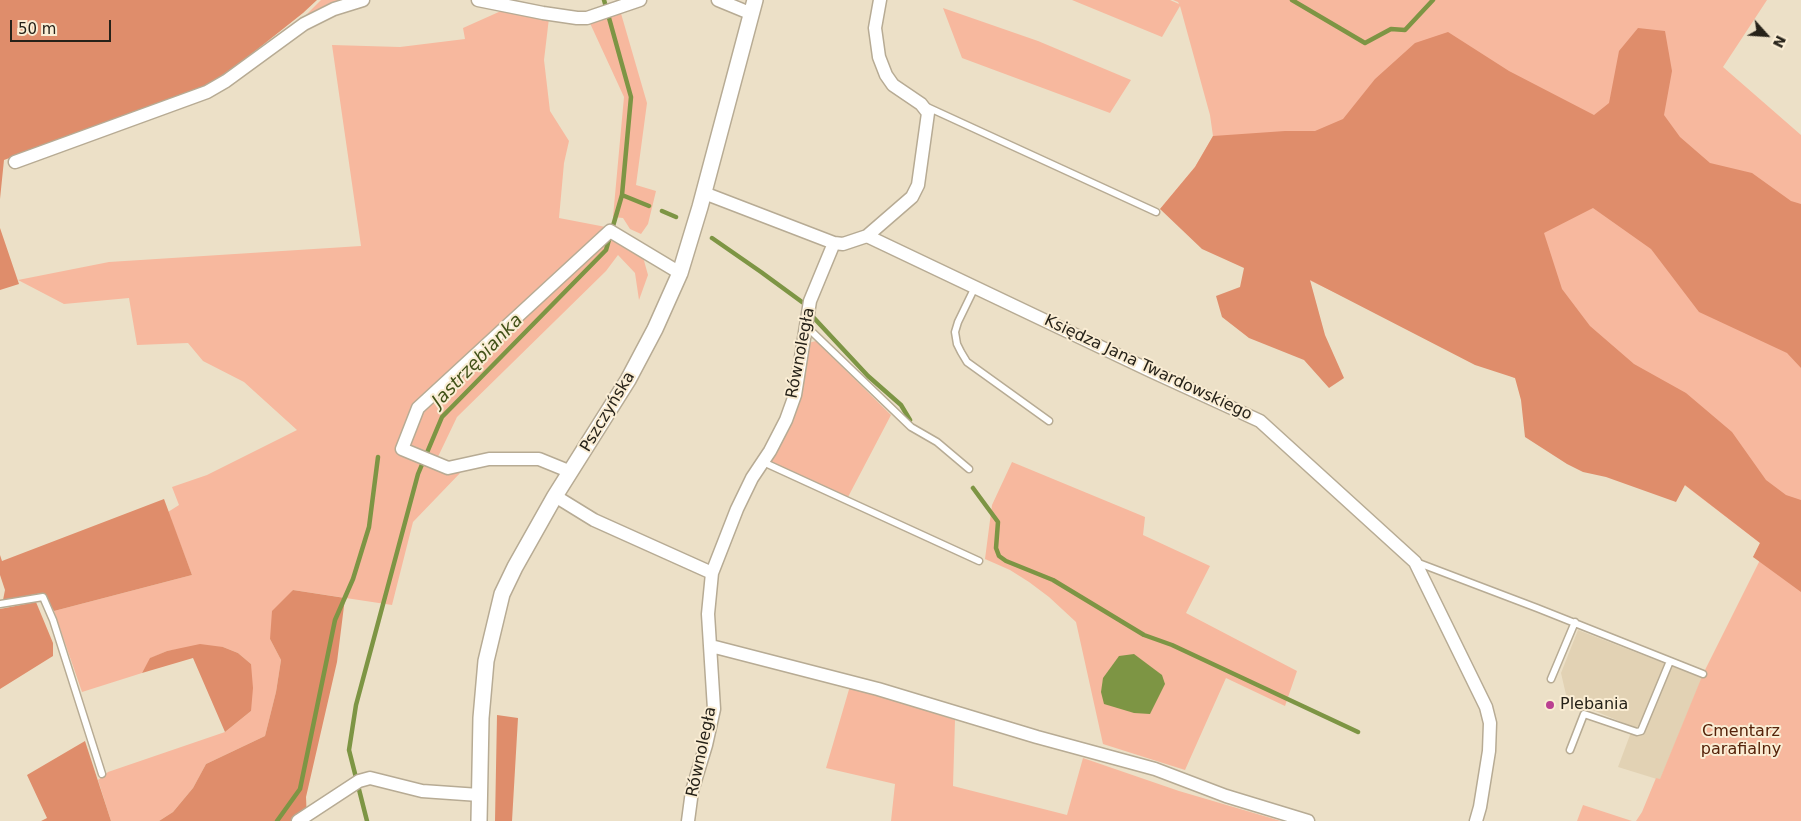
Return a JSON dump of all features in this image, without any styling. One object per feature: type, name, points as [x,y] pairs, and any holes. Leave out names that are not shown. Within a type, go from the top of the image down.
[{"type":"street","points":[[16,162],[207,92],[226,81],[304,24],[334,9],[363,0]]},
{"type":"street","points":[[478,0],[577,18],[587,18],[640,0]]},
{"type":"street","points":[[718,0],[754,7]]},
{"type":"street","points":[[704,193],[834,243],[843,244],[868,236],[912,197],[918,185],[928,113],[921,104],[894,85],[886,75],[879,57],[876,28],[880,0]]},
{"type":"street","name":"Pszczyńska","points":[[479,821],[481,718],[486,661],[494,621],[502,594],[514,567],[555,496],[628,380],[655,329],[680,273],[704,193],[754,7]]},
{"type":"street","points":[[571,472],[539,459],[489,459],[448,468],[402,449],[418,408],[615,234],[680,273]]},
{"type":"street","name":"Księdza Jana Twardowskiego","points":[[868,236],[1260,421],[1415,562],[1486,707],[1490,723],[1489,751],[1476,821]]},
{"type":"street","name":"Równoległa","points":[[688,821],[692,791],[706,745],[714,709],[708,614],[712,573],[737,509],[752,478],[786,420],[795,395],[810,302],[834,243]]},
{"type":"street","points":[[555,496],[594,520],[712,573]]},
{"type":"street","points":[[711,646],[878,689],[1037,737],[1155,769],[1226,796],[1308,821]]},
{"type":"street","points":[[298,821],[363,780],[370,778],[422,792],[479,795]]},
{"type":"lane","points":[[921,104],[1156,212]]},
{"type":"lane","points":[[976,287],[958,322],[955,332],[957,344],[961,352],[968,362],[1049,421]]},
{"type":"lane","points":[[806,327],[911,428],[937,442],[969,469]]},
{"type":"lane","points":[[763,462],[979,562]]},
{"type":"lane","points":[[1415,562],[1575,622],[1703,674]]},
{"type":"lane","points":[[0,604],[42,597],[53,620],[102,774]]},
{"type":"lane","points":[[1551,679],[1575,622]]},
{"type":"lane","points":[[1570,750],[1584,714],[1637,732],[1641,731],[1670,660]]},
{"type":"shaded area","points":[[0,0],[317,0],[225,75],[207,86],[4,160],[0,199]]},
{"type":"shaded area","points":[[1638,28],[1665,31],[1672,71],[1664,115],[1680,137],[1710,163],[1752,173],[1791,201],[1801,204],[1801,368],[1787,353],[1699,312],[1651,249],[1593,208],[1544,233],[1562,289],[1590,326],[1634,364],[1686,393],[1732,432],[1766,480],[1786,495],[1801,500],[1801,592],[1753,557],[1760,543],[1685,485],[1676,502],[1606,477],[1583,472],[1567,464],[1525,437],[1521,400],[1515,378],[1475,365],[1310,280],[1325,335],[1344,378],[1329,388],[1304,360],[1249,338],[1222,317],[1216,296],[1240,287],[1244,268],[1202,249],[1160,209],[1195,167],[1213,136],[1315,131],[1343,119],[1375,79],[1415,43],[1448,32],[1509,71],[1594,115],[1609,103],[1619,51]]},
{"type":"shaded area","points":[[0,228],[19,284],[0,290]]},
{"type":"shaded area","points":[[164,499],[192,575],[54,611],[43,593],[3,600],[5,590],[0,575],[0,555],[2,561]]},
{"type":"shaded area","points":[[293,590],[345,598],[337,662],[306,797],[307,821],[159,821],[173,812],[193,788],[206,764],[265,736],[276,692],[281,660],[270,639],[272,611]]},
{"type":"shaded area","points":[[36,602],[53,643],[53,656],[0,689],[0,609]]},
{"type":"shaded area","points":[[1578,630],[1702,678],[1660,780],[1618,767],[1633,727],[1567,699],[1561,673]]},
{"type":"shaded area","points":[[200,644],[223,647],[238,653],[251,664],[253,688],[251,711],[225,732],[193,658],[142,673],[150,658],[167,651]]},
{"type":"shaded area","points":[[1134,654],[1162,675],[1165,684],[1150,714],[1134,713],[1104,704],[1101,692],[1103,678],[1119,656]]},
{"type":"shaded area","points":[[497,715],[518,718],[512,821],[495,821]]},
{"type":"shaded area","points":[[85,741],[111,821],[41,821],[47,818],[27,775]]},
{"type":"green space","points":[[321,0],[355,0],[304,17]]},
{"type":"green space","name":"Cmentarz parafialny","points":[[1072,0],[1170,0],[1179,4],[1173,0],[1767,0],[1723,67],[1801,135],[1801,821],[1636,821],[1642,812],[1656,778],[1660,779],[1703,674],[1760,560],[1753,557],[1760,543],[1644,454],[1529,385],[1160,209],[1195,167],[1213,136],[1210,115],[1180,6],[1162,37]]},
{"type":"green space","points":[[943,8],[1038,41],[1131,80],[1110,113],[962,58]]},
{"type":"green space","points":[[620,10],[647,103],[636,185],[656,191],[648,224],[641,234],[630,229],[623,218],[613,217],[624,97],[589,21]]},
{"type":"green space","points":[[501,11],[549,18],[544,60],[550,111],[569,141],[564,163],[559,218],[611,228],[643,257],[648,275],[639,300],[635,273],[618,255],[606,271],[457,417],[435,463],[463,470],[413,522],[392,605],[293,590],[270,639],[281,660],[276,692],[265,736],[206,764],[193,788],[173,812],[159,821],[111,821],[98,780],[108,772],[225,732],[251,711],[251,664],[238,653],[223,647],[167,651],[151,658],[142,673],[82,692],[54,611],[192,575],[168,512],[179,505],[172,487],[207,475],[297,430],[244,382],[203,361],[188,343],[137,345],[129,298],[64,304],[18,280],[109,262],[361,246],[332,45],[400,47],[465,39],[463,28]]},
{"type":"green space","points":[[816,341],[891,415],[848,497],[767,464],[798,407],[808,343]]},
{"type":"green space","points":[[1012,462],[1145,517],[1143,535],[1210,566],[1186,613],[1297,671],[1285,706],[1226,678],[1185,770],[1103,744],[1076,622],[1049,597],[1029,582],[1010,570],[985,559],[992,505]]},
{"type":"green space","points":[[850,686],[955,720],[953,786],[1067,815],[1083,758],[1179,791],[1281,821],[891,821],[895,784],[826,768]]},
{"type":"green space","points":[[1583,805],[1632,821],[1577,821]]},
{"type":"waterway","name":"Jastrzębianka","points":[[367,821],[349,750],[356,705],[418,474],[442,417],[606,250],[622,195],[631,97],[604,0]]},
{"type":"waterway","points":[[1292,0],[1365,43],[1391,29],[1405,30],[1433,0]]},
{"type":"waterway","points":[[622,195],[649,206]]},
{"type":"waterway","points":[[662,211],[676,217]]},
{"type":"waterway","points":[[712,238],[802,302]]},
{"type":"waterway","points":[[814,318],[868,376],[901,405],[910,420]]},
{"type":"waterway","points":[[277,821],[300,789],[335,620],[353,579],[369,527],[378,457]]},
{"type":"waterway","points":[[973,488],[998,522],[996,548],[999,556],[1006,561],[1053,580],[1144,635],[1172,645],[1358,732]]},
{"type":"place","name":"Plebania","points":[[1550,705]]}]
